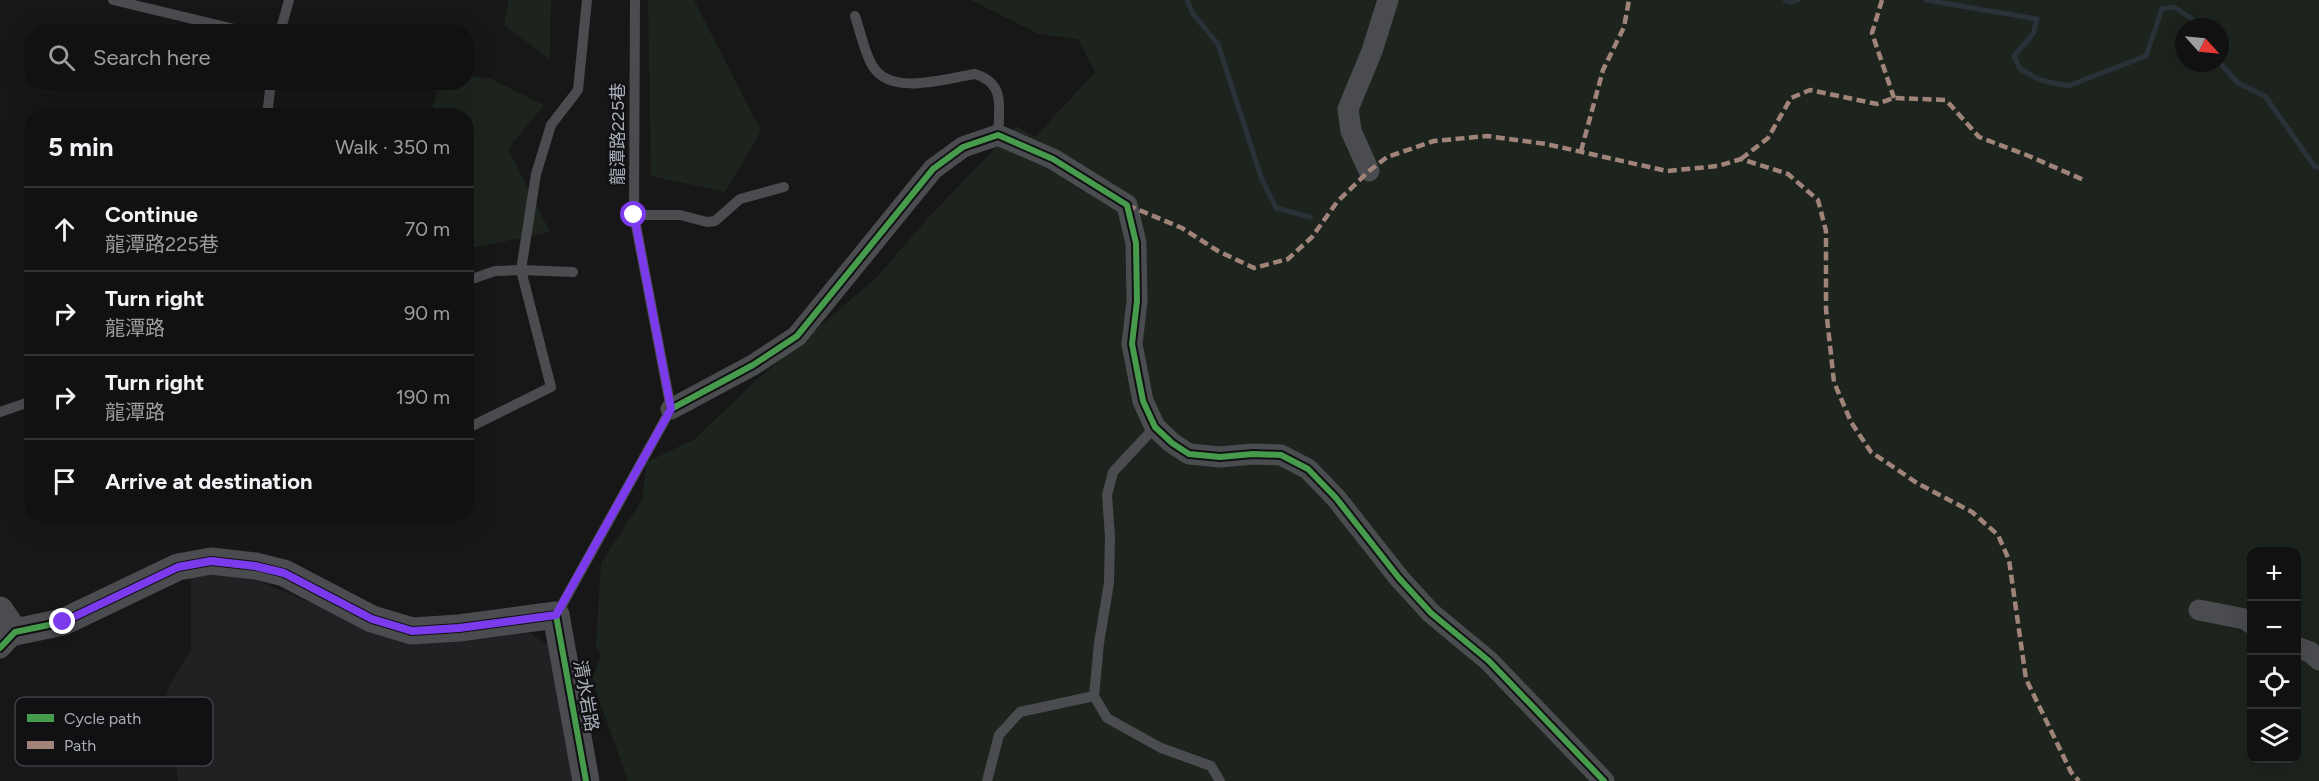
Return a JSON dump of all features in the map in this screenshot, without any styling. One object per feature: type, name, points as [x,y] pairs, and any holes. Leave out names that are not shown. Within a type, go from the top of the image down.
[{"type":"street","points":[[1369,171],[1351,131],[1348,109],[1372,51],[1388,0]]},
{"type":"street","points":[[671,409],[753,365],[797,336],[933,169],[963,147],[998,135],[1053,159],[1127,205],[1137,243],[1137,301],[1132,344],[1143,401],[1155,427],[1172,443],[1189,454],[1220,457],[1254,454],[1281,455],[1308,469],[1336,498],[1399,578],[1431,613],[1489,661],[1604,781]]},
{"type":"street","points":[[0,610],[8,640],[63,622],[178,567],[211,561],[255,566],[284,573],[372,619],[412,631],[459,628],[556,615]]},
{"type":"street","points":[[2199,610],[2247,620]]},
{"type":"street","name":"清水岩路","points":[[556,615],[586,781]]},
{"type":"street","points":[[2301,649],[2310,652],[2319,660]]},
{"type":"lane","points":[[112,0],[213,24]]},
{"type":"lane","points":[[282,24],[289,0]]},
{"type":"lane","points":[[474,425],[551,387],[521,270],[536,174],[550,125],[578,90],[587,0]]},
{"type":"lane","name":"龍潭路225巷","points":[[635,0],[634,215],[671,409]]},
{"type":"lane","points":[[855,16],[873,67],[879,74],[892,80],[911,84],[975,74],[985,77],[992,83],[1000,97],[998,135]]},
{"type":"lane","points":[[268,108],[271,90]]},
{"type":"lane","points":[[634,215],[680,214],[706,222],[715,221],[740,199],[784,187]]},
{"type":"lane","points":[[474,278],[495,271],[573,273]]},
{"type":"lane","points":[[0,412],[24,404]]},
{"type":"lane","points":[[556,615],[671,409]]},
{"type":"lane","points":[[1155,427],[1113,472],[1107,495],[1109,584],[1094,696],[1107,718],[1161,748],[1211,766],[1220,781]]},
{"type":"lane","points":[[987,781],[999,735],[1020,712],[1094,696]]},
{"type":"shaded area","points":[[509,0],[551,0],[550,59],[504,25]]},
{"type":"shaded area","points":[[648,0],[694,0],[761,131],[725,192],[651,176]]},
{"type":"shaded area","points":[[971,0],[2319,0],[2319,781],[628,781],[592,680],[601,655],[596,647],[601,563],[642,500],[647,462],[695,439],[752,384],[876,278],[929,217],[1016,126],[1035,137],[1095,72],[1078,39],[1039,34]]},
{"type":"shaded area","points":[[474,77],[489,78],[544,105],[508,149],[550,232],[474,248],[474,108],[432,108],[437,90],[474,90]]},
{"type":"shaded area","points":[[232,570],[321,607],[406,638],[529,632],[554,649],[577,781],[178,781],[176,766],[213,766],[213,697],[167,697],[166,692],[191,649],[191,574]]},
{"type":"waterway","points":[[1187,0],[1193,14],[1218,44],[1261,177],[1276,208],[1310,217]]},
{"type":"waterway","points":[[1785,0],[1790,2],[1798,0]]},
{"type":"waterway","points":[[1926,0],[2037,19],[2033,34],[2014,56],[2020,69],[2040,80],[2068,86],[2146,56],[2162,9],[2174,7],[2191,18]]},
{"type":"waterway","points":[[2228,72],[2238,83],[2265,96],[2315,167],[2319,167]]},
{"type":"marked path","points":[[1581,151],[1603,70],[1624,27],[1629,0]]},
{"type":"marked path","points":[[1882,0],[1872,33],[1894,98]]},
{"type":"marked path","points":[[1741,159],[1768,138],[1791,98],[1810,90],[1877,104],[1894,98],[1946,100],[1979,137],[2086,181]]},
{"type":"marked path","points":[[1127,205],[1182,228],[1218,251],[1254,268],[1288,259],[1312,237],[1337,202],[1387,157],[1434,141],[1487,136],[1546,144],[1667,171],[1718,166],[1741,159],[1788,174],[1818,200],[1826,231],[1826,309],[1834,382],[1851,422],[1871,452],[1917,483],[1972,512],[1998,535],[2009,560],[2026,679],[2071,772],[2079,781]]},
{"type":"cycle path","points":[[671,409],[753,365],[797,336],[933,169],[963,147],[998,135],[1053,159],[1127,205],[1136,243],[1137,301],[1132,344],[1143,401],[1155,427],[1172,443],[1189,454],[1220,457],[1253,454],[1281,455],[1308,469],[1336,498],[1399,578],[1431,613],[1489,661],[1604,781]]},
{"type":"cycle path","points":[[0,648],[15,632],[63,622],[178,567],[211,561],[256,566],[284,573],[372,619],[412,631],[459,628],[556,615],[586,781]]},
{"type":"route","points":[[63,622],[178,567],[211,561],[255,566],[284,573],[372,619],[412,631],[459,628],[556,615],[671,409],[634,215]]}]
